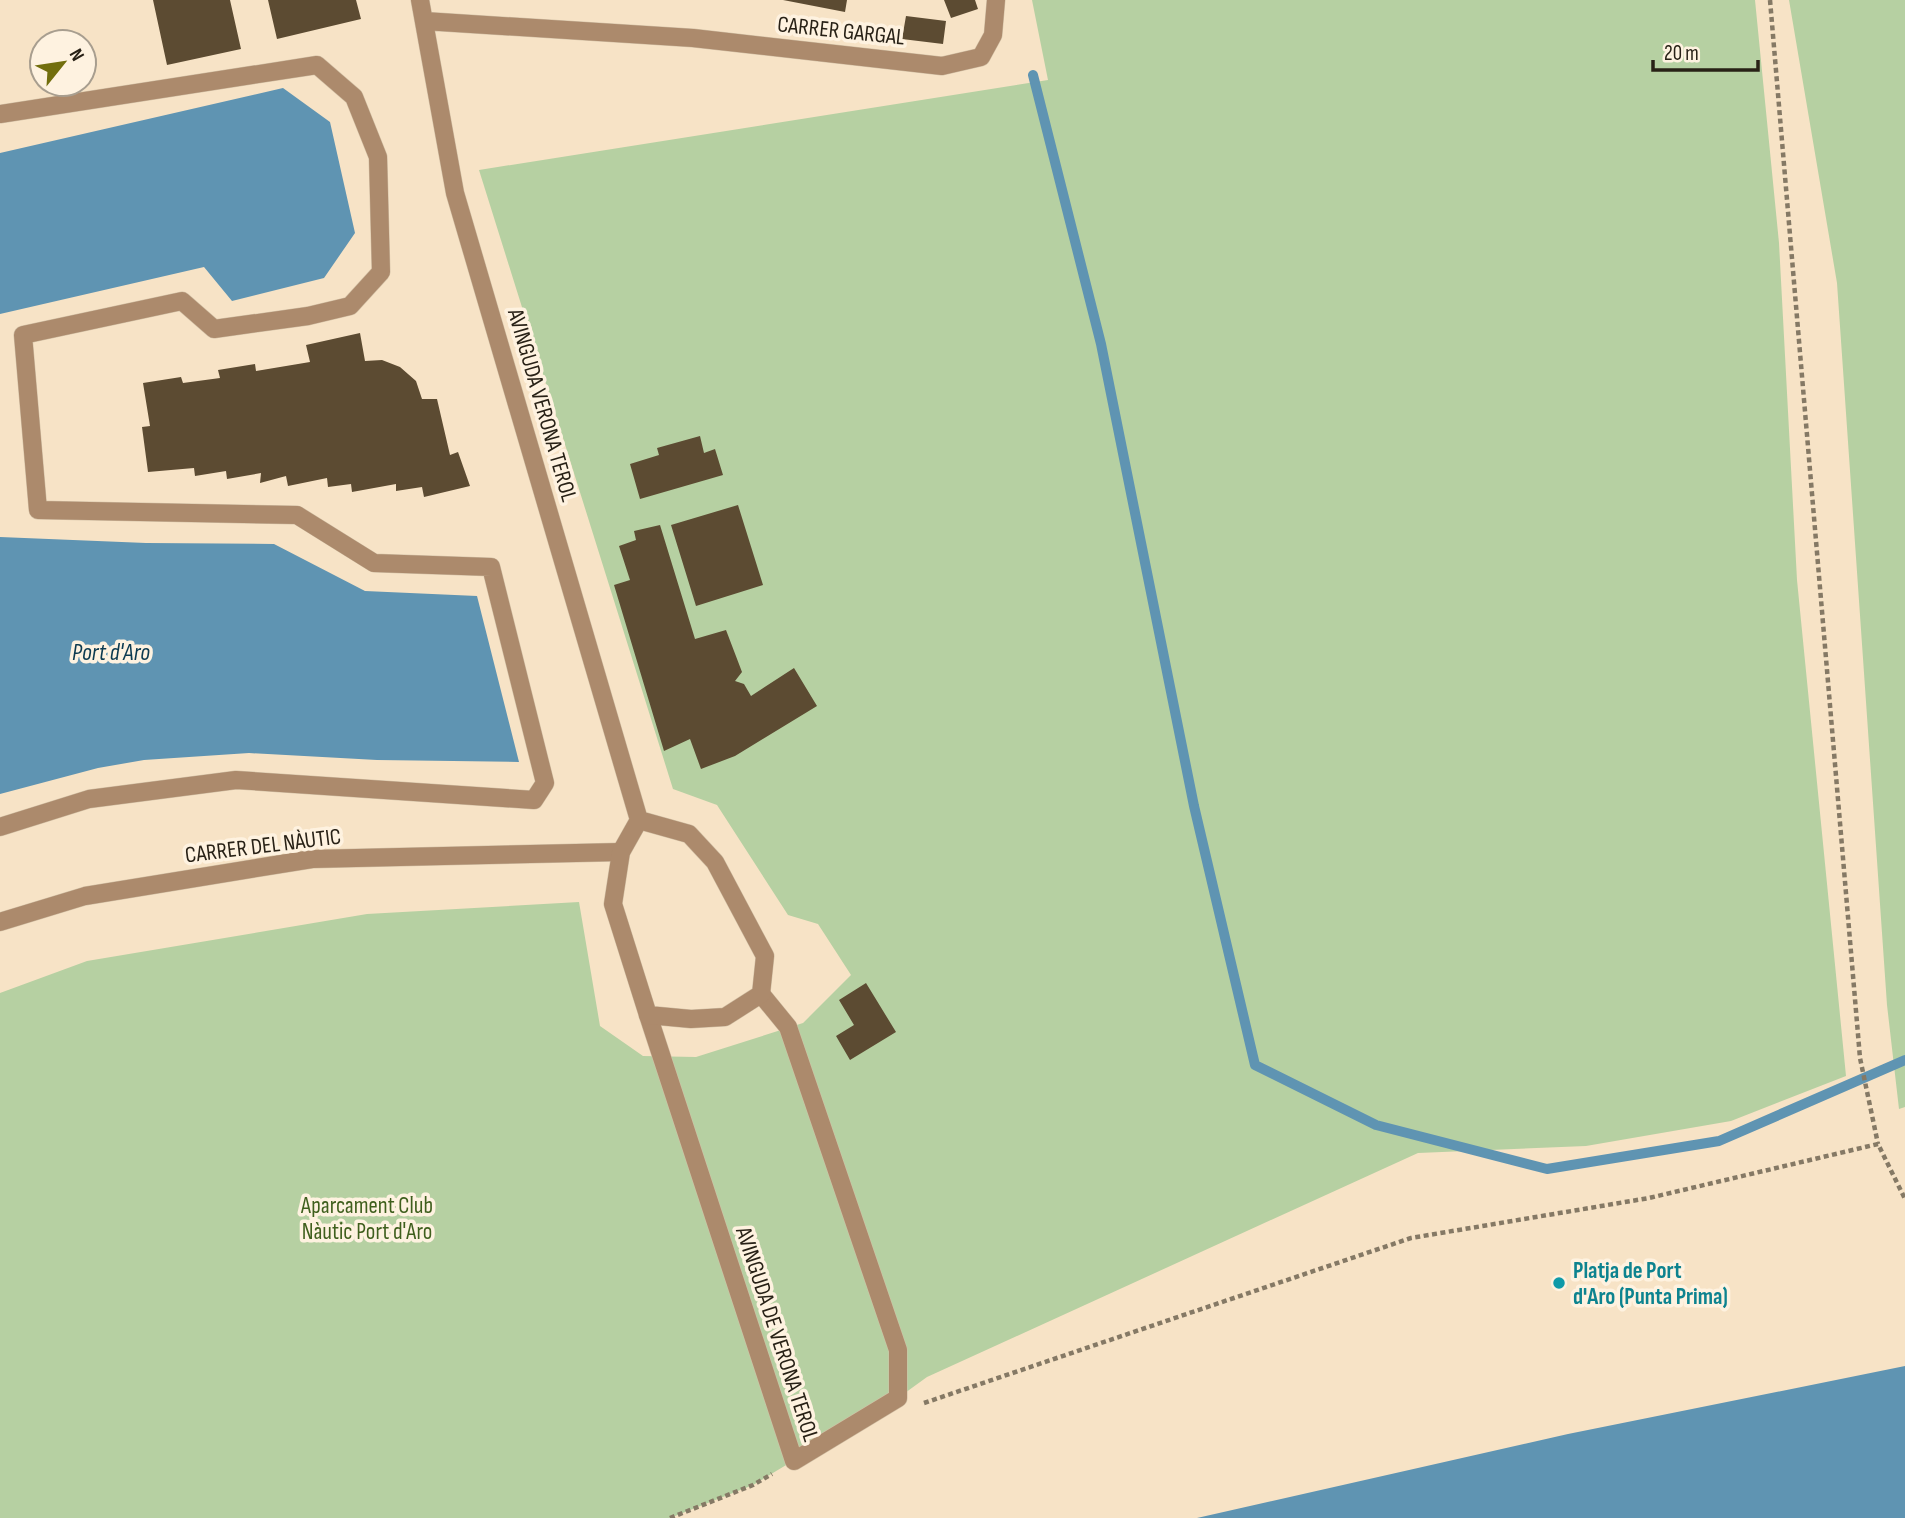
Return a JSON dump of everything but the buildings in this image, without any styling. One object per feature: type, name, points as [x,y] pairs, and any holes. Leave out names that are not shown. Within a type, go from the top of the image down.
[{"type":"street","name":"AVINGUDA VERONA TEROL","points":[[420,0],[455,193],[639,820]]},
{"type":"street","name":"CARRER GARGAL","points":[[424,21],[693,38],[942,66],[981,57],[993,35],[996,0]]},
{"type":"street","points":[[0,114],[317,65],[354,97],[378,157],[381,272],[350,306],[308,316],[214,328],[182,302],[23,335],[38,510],[297,515],[374,563],[491,567],[545,783],[534,800],[236,780],[89,799],[0,827]]},
{"type":"street","name":"AVINGUDA DE VERONA TEROL","points":[[639,820],[621,852],[612,904],[794,1461],[898,1398],[898,1350],[788,1027],[761,994]]},
{"type":"street","points":[[639,820],[689,834],[715,862],[765,956],[761,994],[725,1017],[691,1019],[648,1015]]},
{"type":"street","name":"CARRER DEL NÀUTIC","points":[[0,922],[85,896],[312,859],[621,852]]},
{"type":"path","points":[[1770,0],[1860,1058],[1878,1144],[1905,1199]]},
{"type":"path","points":[[920,1404],[1410,1238],[1649,1198],[1878,1144]]},
{"type":"path","points":[[670,1518],[753,1485],[794,1461]]},
{"type":"green space","name":"Aparcament Club Nàutic Port d'Aro","points":[[1032,0],[1755,0],[1779,243],[1797,580],[1846,1076],[1731,1121],[1586,1146],[1418,1153],[927,1377],[898,1398],[753,1485],[670,1518],[0,1518],[0,993],[87,961],[367,914],[579,902],[600,1026],[643,1056],[696,1057],[803,1023],[851,975],[818,924],[788,915],[717,805],[673,789],[479,170],[1048,80]]},
{"type":"green space","points":[[1789,0],[1905,0],[1905,1107],[1899,1109],[1887,1005],[1837,283]]},
{"type":"water","points":[[283,88],[330,122],[355,233],[324,278],[232,301],[204,267],[0,314],[0,153]]},
{"type":"water","name":"Port d'Aro","points":[[0,537],[146,543],[274,544],[365,591],[477,596],[519,762],[377,760],[249,753],[144,760],[98,768],[0,794]]},
{"type":"water","points":[[1905,1366],[1905,1518],[1197,1518],[1568,1434]]},
{"type":"waterway","points":[[1033,75],[1101,344],[1194,806],[1255,1065],[1376,1125],[1547,1169],[1719,1141],[1905,1060]]},
{"type":"place","name":"Platja de Port d'Aro (Punta Prima)","points":[[1559,1283]]}]
